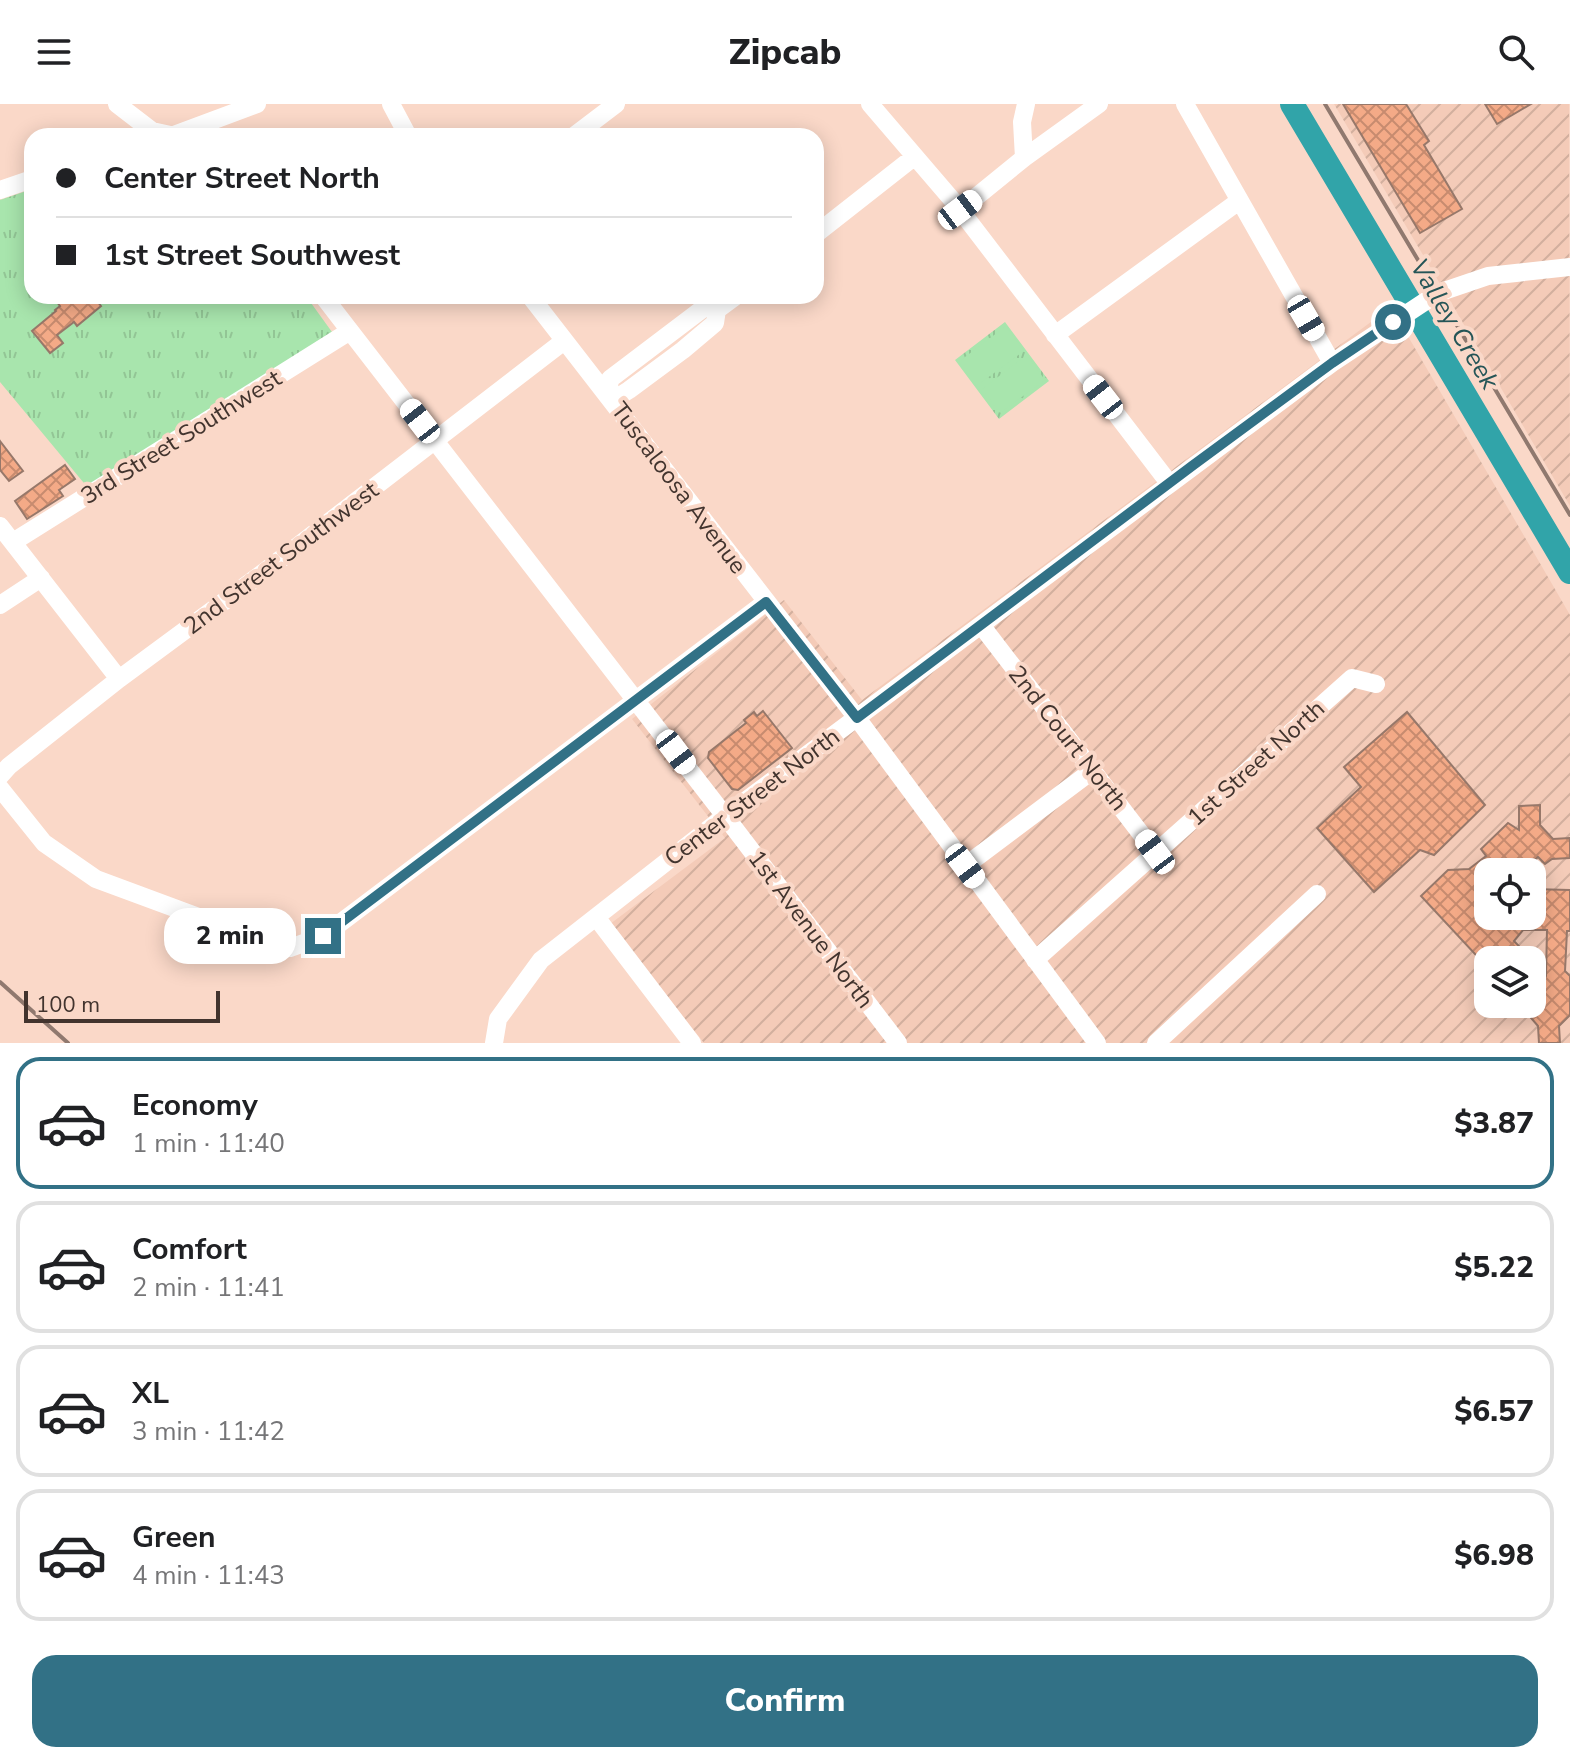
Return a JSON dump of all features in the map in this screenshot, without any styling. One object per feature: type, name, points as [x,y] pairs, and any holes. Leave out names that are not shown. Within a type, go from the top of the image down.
[{"type":"street","points":[[117,104],[142,128]]},
{"type":"street","points":[[194,128],[257,104]]},
{"type":"street","points":[[391,104],[404,128]]},
{"type":"street","points":[[584,128],[616,104]]},
{"type":"street","points":[[870,104],[960,210],[1169,483]]},
{"type":"street","points":[[1024,158],[1022,122],[1026,104]]},
{"type":"street","points":[[960,210],[1024,158],[1099,104]]},
{"type":"street","points":[[1185,104],[1332,363]]},
{"type":"street","points":[[227,128],[234,113]]},
{"type":"street","points":[[824,228],[914,157]]},
{"type":"street","points":[[0,190],[24,182]]},
{"type":"street","points":[[1055,335],[1239,201]]},
{"type":"street","name":"Center Street North","points":[[494,1043],[498,1019],[541,960],[725,816],[1332,363],[1438,293],[1488,276],[1570,267]]},
{"type":"street","name":"1st Avenue North","points":[[329,304],[898,1043]]},
{"type":"street","name":"Tuscaloosa Avenue","points":[[536,304],[857,718],[1097,1043]]},
{"type":"street","points":[[608,395],[610,379],[705,307],[717,310],[725,304]]},
{"type":"street","name":"3rd Street Southwest","points":[[13,542],[350,331]]},
{"type":"street","name":"2nd Street Southwest","points":[[0,776],[119,679],[264,572],[564,341]]},
{"type":"street","points":[[0,526],[119,679]]},
{"type":"street","points":[[0,605],[41,578]]},
{"type":"street","points":[[0,788],[44,843],[96,879],[277,946],[290,948],[323,936],[766,602]]},
{"type":"street","name":"2nd Court North","points":[[981,625],[1155,852]]},
{"type":"street","name":"1st Street North","points":[[1035,960],[1352,678],[1376,684]]},
{"type":"street","points":[[965,866],[1093,770]]},
{"type":"street","points":[[1156,1043],[1317,894]]},
{"type":"street","points":[[596,917],[692,1043]]},
{"type":"shaded area","points":[[1334,104],[1569,104],[1570,506],[1436,277]]},
{"type":"shaded area","points":[[1391,307],[1570,615],[1570,1043],[704,1043],[610,924],[725,838],[632,719],[784,600],[862,700]]},
{"type":"green space","points":[[24,192],[24,304],[312,304],[332,332],[88,488],[0,382],[0,200]]},
{"type":"green space","points":[[1005,322],[1049,381],[999,419],[955,360]]},
{"type":"green space","points":[[1006,326],[1024,351],[979,384],[961,360]]},
{"type":"green space","points":[[1027,355],[1045,380],[1000,413],[982,389]]},
{"type":"building","points":[[1343,104],[1406,104],[1429,141],[1424,145],[1462,209],[1420,233]]},
{"type":"building","points":[[1485,104],[1531,104],[1497,124]]},
{"type":"building","points":[[58,304],[101,306],[77,326],[74,322],[57,335],[63,343],[50,353],[32,331],[60,306]]},
{"type":"building","points":[[0,441],[23,471],[9,481],[0,470]]},
{"type":"building","points":[[65,465],[75,479],[59,490],[63,496],[27,519],[15,501]]},
{"type":"building","points":[[763,711],[792,748],[738,790],[732,789],[708,758],[709,752],[746,723],[744,720],[754,712],[757,716]]},
{"type":"building","points":[[1407,712],[1485,805],[1434,855],[1420,850],[1374,892],[1317,828],[1361,787],[1344,767]]},
{"type":"building","points":[[1540,805],[1540,825],[1553,839],[1570,838],[1570,858],[1552,859],[1546,863],[1546,858],[1483,858],[1486,856],[1481,849],[1508,823],[1519,830],[1519,806]]},
{"type":"building","points":[[1474,865],[1474,930],[1523,930],[1514,941],[1519,946],[1474,946],[1474,953],[1421,896],[1448,870],[1469,869]]},
{"type":"building","points":[[1546,889],[1570,890],[1570,931],[1567,931],[1565,971],[1570,976],[1570,1015],[1559,1026],[1560,1043],[1539,1043],[1538,1026],[1531,1018],[1546,1018]]},
{"type":"waterway","name":"Valley Creek","points":[[1292,104],[1570,572]]},
{"type":"railway","points":[[1325,104],[1570,515]]},
{"type":"railway","points":[[0,982],[68,1043]]},
{"type":"route","points":[[323,936],[766,602],[857,718],[1192,466],[1393,322]]}]
